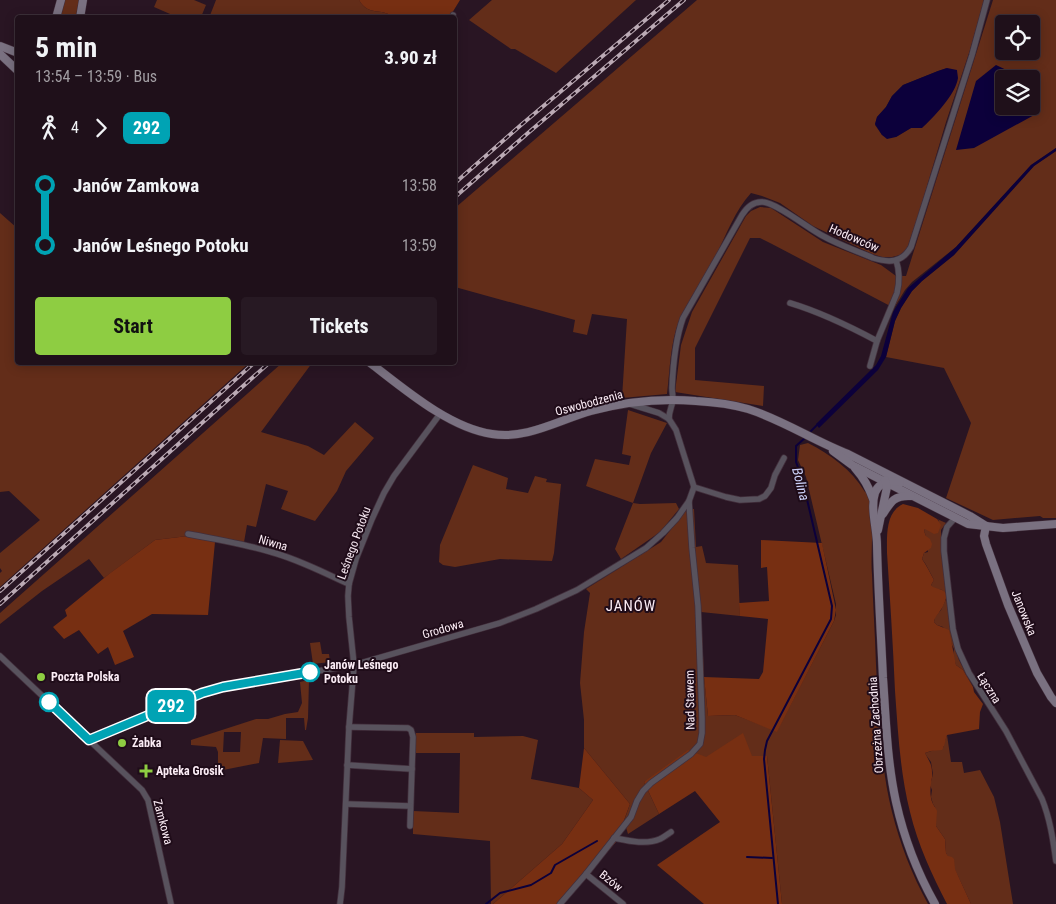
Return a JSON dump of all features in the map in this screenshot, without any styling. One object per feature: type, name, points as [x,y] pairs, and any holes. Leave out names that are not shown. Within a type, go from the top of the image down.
[{"type":"street","points":[[56,15],[60,0]]},
{"type":"street","points":[[80,15],[83,0]]},
{"type":"street","points":[[870,366],[877,341],[899,285],[899,269],[896,260],[907,254],[911,247],[972,55],[987,0]]},
{"type":"street","points":[[0,46],[15,52]]},
{"type":"street","points":[[3,57],[15,63]]},
{"type":"street","points":[[3,57],[15,67]]},
{"type":"street","name":"Hodowców","points":[[673,400],[672,390],[676,348],[683,318],[746,208],[752,204],[768,202],[824,236],[873,258],[896,260]]},
{"type":"street","points":[[790,303],[810,309],[877,341]]},
{"type":"street","name":"Oswobodzenia","points":[[373,365],[440,414],[459,424],[481,432],[506,436],[528,432],[588,412],[628,403],[694,400],[746,408],[818,441],[852,465],[968,524],[1003,528],[1056,524]]},
{"type":"street","points":[[669,416],[673,400]]},
{"type":"street","points":[[659,413],[658,402],[660,401]]},
{"type":"street","points":[[660,401],[676,430],[694,487],[740,500],[759,500],[771,488],[784,458]]},
{"type":"street","points":[[628,403],[669,416]]},
{"type":"street","name":"Leśnego Potoku","points":[[340,904],[348,727],[354,665],[348,596],[350,584],[356,559],[384,493],[394,476],[440,414]]},
{"type":"street","name":"Oswobodzenia","points":[[827,446],[848,454],[986,526]]},
{"type":"street","name":"Oswobodzenia","points":[[852,465],[865,481],[873,501]]},
{"type":"street","points":[[873,501],[876,490],[881,484],[886,483],[879,470]]},
{"type":"street","name":"Oswobodzenia","points":[[886,483],[892,481],[904,483]]},
{"type":"street","name":"Obrzeżna Zachodnia","points":[[877,537],[887,487],[886,483]]},
{"type":"street","name":"Grodowa","points":[[89,740],[202,693],[223,687],[354,665],[500,623],[536,609],[576,590],[646,548],[663,534],[677,518],[689,501],[694,487]]},
{"type":"street","name":"Obrzeżna Zachodnia","points":[[882,516],[896,498],[903,495],[913,496]]},
{"type":"street","name":"Nad Stawem","points":[[560,904],[631,817],[642,791],[650,783],[691,754],[700,744],[702,718],[698,606],[689,501]]},
{"type":"street","name":"Obrzeżna Zachodnia","points":[[873,501],[877,537],[887,734],[892,783],[909,848],[935,904]]},
{"type":"street","name":"Łączna","points":[[956,518],[947,527],[944,538],[944,551],[953,629],[958,649],[969,674],[1006,731],[1047,810],[1056,860]]},
{"type":"street","name":"Janowska","points":[[986,526],[984,536],[986,544],[1008,605],[1037,674],[1056,703]]},
{"type":"street","name":"Niwna","points":[[188,534],[219,539],[288,557],[350,584]]},
{"type":"street","name":"Zamkowa","points":[[0,656],[142,790],[148,800],[172,904]]},
{"type":"street","points":[[348,727],[408,728],[411,730],[410,826]]},
{"type":"street","points":[[347,765],[412,768]]},
{"type":"street","points":[[346,804],[410,806]]},
{"type":"street","points":[[614,838],[630,842],[646,842],[661,839],[671,832]]},
{"type":"street","name":"Bzów","points":[[586,874],[623,904]]},
{"type":"shaded area","points":[[65,0],[79,0],[76,15],[61,15]]},
{"type":"shaded area","points":[[157,0],[194,0],[206,5],[202,15],[172,15],[154,7]]},
{"type":"shaded area","points":[[216,0],[359,0],[371,10],[390,15],[210,15]]},
{"type":"shaded area","points":[[359,0],[460,0],[451,15],[390,15],[371,10]]},
{"type":"shaded area","points":[[492,0],[636,0],[556,73],[515,49],[511,49],[469,20]]},
{"type":"shaded area","points":[[697,0],[984,0],[919,213],[907,249],[900,255],[882,257],[872,254],[813,226],[780,203],[751,193],[735,215],[711,265],[679,321],[672,348],[667,394],[622,398],[627,319],[592,314],[587,335],[573,332],[575,320],[457,288],[457,206]],"holes":[[[947,68],[911,128],[896,137],[882,135],[875,125],[877,117],[886,107],[892,96],[903,85]]]},
{"type":"shaded area","points":[[993,0],[1056,0],[1056,148],[1031,165],[956,247],[912,282],[894,308],[760,238],[750,238],[695,348],[695,380],[764,386],[763,406],[675,392],[681,345],[692,312],[746,216],[751,211],[760,207],[771,208],[823,242],[881,265],[896,276],[906,276]]},
{"type":"shaded area","points":[[996,65],[1006,70],[995,70],[995,115],[1034,115],[974,148],[956,150],[976,81]]},
{"type":"shaded area","points":[[947,68],[957,70],[958,78],[949,98],[932,118],[922,128],[911,128],[896,137],[887,139],[882,135],[875,124],[877,117],[886,107],[892,96],[903,85]]},
{"type":"shaded area","points":[[1056,148],[1056,151],[1034,166],[954,255],[912,291],[895,321],[886,357],[878,370],[819,428],[816,424],[876,365],[881,356],[893,312],[908,288],[956,247],[1031,165]]},
{"type":"shaded area","points":[[1056,151],[1056,518],[1043,518],[1040,516],[993,520],[946,498],[971,423],[944,368],[886,357],[895,321],[912,291],[954,255],[1034,166]]},
{"type":"shaded area","points":[[0,213],[15,226],[15,365],[247,365],[0,587],[0,573],[2,571],[0,568],[0,553],[40,520],[9,491],[0,492]]},
{"type":"shaded area","points":[[280,365],[311,365],[261,432],[308,446],[324,455],[355,422],[374,438],[346,471],[337,491],[315,521],[281,509],[288,491],[266,484],[256,527],[247,525],[243,548],[188,536],[155,540],[104,578],[89,559],[42,591],[0,624],[0,613]]},
{"type":"shaded area","points":[[628,410],[667,423],[651,453],[633,503],[586,486],[595,459],[629,465],[631,456],[622,454]]},
{"type":"shaded area","points":[[808,443],[825,452],[847,470],[865,492],[867,491],[870,498],[876,665],[885,776],[892,812],[903,848],[928,904],[782,904],[767,756],[706,757],[644,782],[659,814],[628,834],[624,821],[630,804],[584,748],[584,720],[580,683],[584,632],[590,593],[586,589],[661,542],[687,509],[694,509],[696,547],[702,546],[706,563],[738,565],[740,616],[701,612],[708,716],[735,715],[777,731],[836,615],[836,604],[806,477],[798,460],[800,445]]},
{"type":"shaded area","points":[[473,465],[508,478],[506,489],[528,493],[535,476],[547,479],[546,482],[561,484],[552,561],[500,559],[455,567],[443,565],[439,562],[440,545]]},
{"type":"shaded area","points":[[633,503],[676,503],[679,509],[660,532],[621,559],[615,549]]},
{"type":"shaded area","points":[[903,504],[918,508],[937,519],[941,525],[938,533],[934,534],[925,529],[924,531],[932,544],[931,548],[924,553],[922,559],[934,580],[931,585],[947,594],[944,605],[934,622],[949,630],[956,665],[963,670],[974,692],[983,704],[980,712],[979,729],[947,735],[942,750],[925,753],[932,769],[930,794],[937,811],[936,826],[945,839],[946,853],[954,859],[955,869],[971,904],[947,904],[921,848],[910,812],[904,782],[896,706],[887,547],[890,519],[897,508]]},
{"type":"shaded area","points":[[937,519],[946,523],[941,530],[941,545],[954,645],[959,660],[973,687],[963,670],[956,665],[953,655],[954,649],[943,627],[934,622],[946,599],[942,590],[933,588],[931,585],[934,580],[922,559],[924,553],[928,552],[924,531],[939,521]]},
{"type":"shaded area","points":[[188,536],[215,542],[208,615],[152,614],[123,631],[134,657],[115,665],[108,647],[98,654],[79,630],[64,639],[53,627],[67,616],[65,610],[155,540]]},
{"type":"shaded area","points":[[761,540],[822,543],[836,610],[834,621],[777,732],[735,715],[708,716],[704,677],[759,679],[763,672],[768,619],[740,616],[739,603],[769,601],[767,567],[761,568]]},
{"type":"shaded area","points":[[320,642],[322,654],[329,654],[330,662],[313,664],[310,643]]},
{"type":"shaded area","points":[[309,680],[306,730],[304,718],[286,718],[286,739],[263,738],[259,763],[218,771],[218,752],[216,747],[191,745],[191,740],[256,719],[268,719],[298,712],[302,703],[300,682]],"holes":[[[224,732],[241,732],[240,752],[223,752]]]},
{"type":"shaded area","points":[[416,733],[474,733],[474,737],[523,736],[538,740],[531,779],[579,788],[593,800],[562,844],[491,904],[490,841],[413,834],[413,811],[459,813],[460,753],[416,753]]},
{"type":"shaded area","points":[[743,733],[752,756],[767,756],[782,904],[704,904],[657,865],[720,822],[695,791],[659,814],[644,782],[688,750],[706,757]]},
{"type":"shaded area","points":[[947,735],[951,762],[962,762],[964,773],[980,770],[994,797],[1000,822],[1013,904],[971,904],[946,853],[945,839],[936,826],[935,807],[931,797],[932,790],[930,785],[933,774],[931,762],[925,753],[944,747]]},
{"type":"shaded area","points":[[280,740],[303,741],[313,760],[278,763]]},
{"type":"shaded area","points":[[584,748],[630,804],[616,842],[562,904],[493,904],[562,844],[593,800],[579,788]]},
{"type":"waterway","name":"Bolina","points":[[809,433],[818,424]]},
{"type":"waterway","name":"Bolina","points":[[778,904],[764,759],[765,750],[767,741],[831,619],[832,606],[802,478],[796,462],[796,446],[806,437]]},
{"type":"waterway","points":[[486,904],[500,893],[531,885],[551,873],[555,865],[597,841]]},
{"type":"waterway","points":[[747,857],[772,858]]},
{"type":"railway","points":[[457,181],[669,0]]},
{"type":"railway","points":[[457,195],[684,0]]},
{"type":"railway","points":[[0,591],[252,365]]},
{"type":"railway","points":[[0,604],[267,365]]},
{"type":"bus line","name":"292","points":[[49,702],[89,740],[202,693],[223,687],[310,672]]},
{"type":"place","name":"Janów Leśnego Potoku","points":[[310,672]]},
{"type":"place","name":"Poczta Polska","points":[[41,677]]},
{"type":"place","name":"Żabka","points":[[122,743]]},
{"type":"place","name":"Apteka Grosik","points":[[146,771]]},
{"type":"district","name":"JANÓW","points":[[631,606]]}]
